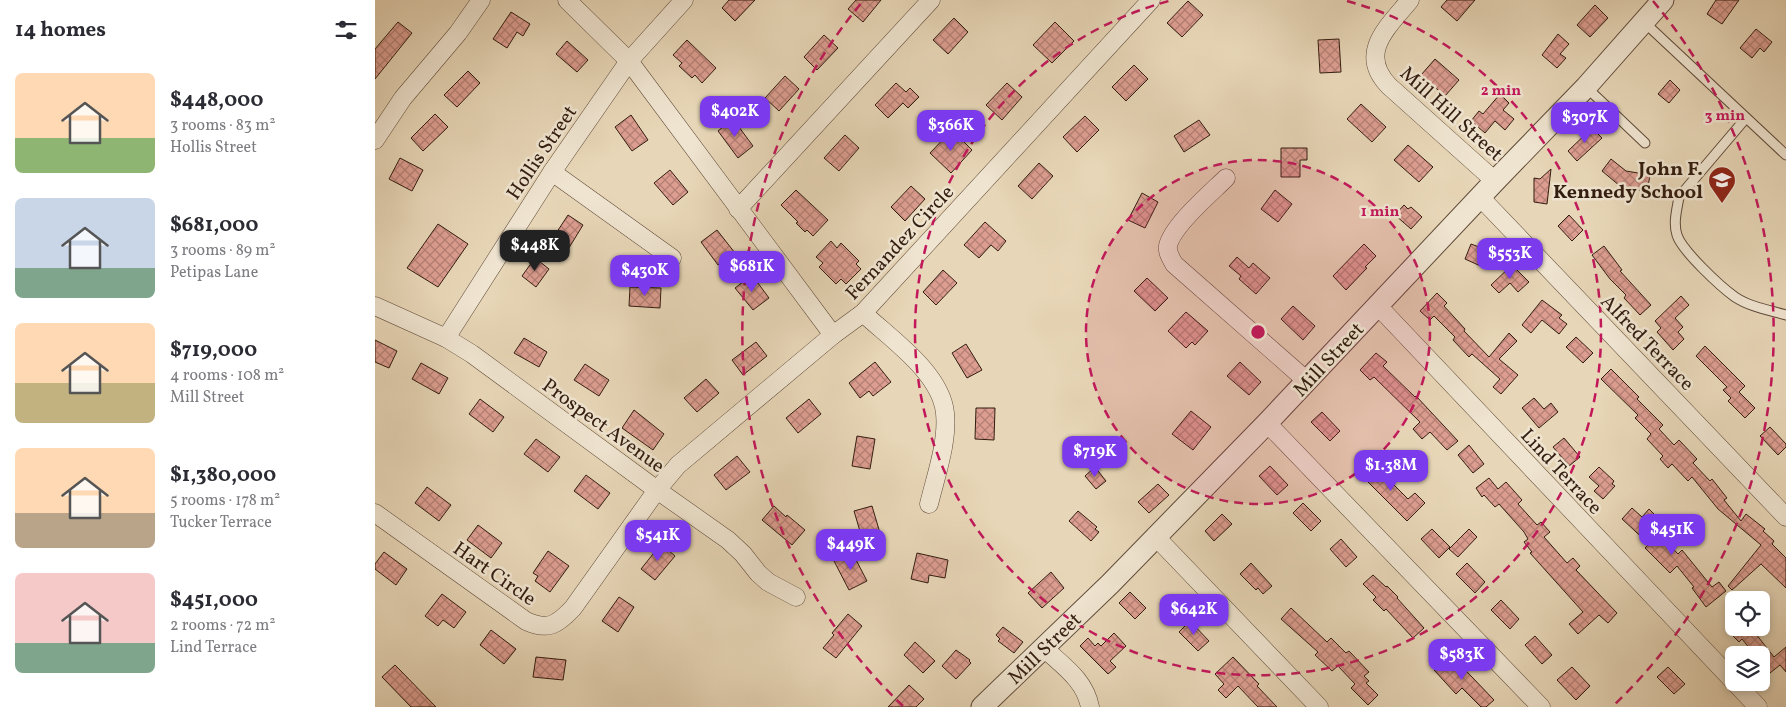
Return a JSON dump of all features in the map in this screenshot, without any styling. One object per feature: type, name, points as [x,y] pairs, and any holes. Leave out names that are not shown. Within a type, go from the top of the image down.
[{"type":"street","points":[[375,140],[403,98],[458,33],[481,0]]},
{"type":"street","points":[[567,0],[629,61],[833,335]]},
{"type":"street","name":"Hollis Street","points":[[446,338],[552,172],[629,61],[684,0]]},
{"type":"street","points":[[738,209],[931,0]]},
{"type":"street","name":"Fernandez Circle","points":[[657,490],[678,465],[833,335],[863,313],[1151,0]]},
{"type":"street","name":"Mill Hill Street","points":[[1411,0],[1385,31],[1377,44],[1375,57],[1380,76],[1495,181]]},
{"type":"street","name":"Mill Street","points":[[982,707],[1110,584],[1267,423],[1585,87],[1663,0]]},
{"type":"street","points":[[552,172],[672,258]]},
{"type":"street","points":[[1225,178],[1175,230],[1168,251],[1175,264],[1307,381]]},
{"type":"street","name":"Alfred Terrace","points":[[1480,197],[1786,517]]},
{"type":"street","name":"Prospect Avenue","points":[[375,306],[446,338],[472,354],[728,540],[768,582],[796,597]]},
{"type":"street","name":"Lind Terrace","points":[[1378,306],[1758,707]]},
{"type":"street","points":[[863,313],[926,370],[939,390],[945,412],[945,432],[929,504]]},
{"type":"street","points":[[1267,423],[1541,707]]},
{"type":"street","name":"Hart Circle","points":[[375,513],[526,622],[537,626],[548,626],[561,622],[573,608],[657,490]]},
{"type":"street","points":[[1155,536],[1319,707]]},
{"type":"street","points":[[1044,648],[1082,685],[1090,707]]},
{"type":"lane","points":[[1644,22],[1786,155]]},
{"type":"lane","points":[[1585,87],[1645,143]]},
{"type":"lane","points":[[1746,118],[1679,197],[1676,214],[1677,235],[1687,253],[1735,297],[1754,306],[1786,314]]},
{"type":"building","points":[[729,0],[755,0],[735,21],[722,8]]},
{"type":"building","points":[[856,0],[881,0],[863,22],[848,9]]},
{"type":"building","points":[[1447,0],[1475,0],[1457,21],[1441,7]]},
{"type":"building","points":[[1716,0],[1739,0],[1722,24],[1707,14]]},
{"type":"building","points":[[1188,1],[1203,15],[1182,37],[1167,23]]},
{"type":"building","points":[[1595,5],[1608,18],[1590,37],[1577,25]]},
{"type":"building","points":[[511,12],[530,24],[523,36],[517,32],[507,48],[493,39]]},
{"type":"building","points":[[954,18],[968,32],[948,54],[933,40]]},
{"type":"building","points":[[398,22],[412,33],[375,79],[375,49]]},
{"type":"building","points":[[1055,22],[1074,41],[1052,63],[1033,45]]},
{"type":"building","points":[[1756,29],[1772,42],[1764,52],[1760,48],[1752,58],[1740,48]]},
{"type":"building","points":[[1558,34],[1569,44],[1560,54],[1566,58],[1557,68],[1542,55]]},
{"type":"building","points":[[824,35],[838,48],[817,70],[804,57]]},
{"type":"building","points":[[1339,39],[1341,72],[1320,73],[1318,40]]},
{"type":"building","points":[[687,40],[716,68],[702,83],[695,75],[692,78],[679,66],[682,63],[673,55]]},
{"type":"building","points":[[567,41],[588,60],[577,72],[556,54]]},
{"type":"building","points":[[1435,59],[1459,80],[1445,96],[1421,75]]},
{"type":"building","points":[[1134,65],[1148,79],[1126,101],[1112,87]]},
{"type":"building","points":[[468,71],[480,83],[457,107],[444,95]]},
{"type":"building","points":[[785,76],[799,89],[779,111],[765,98]]},
{"type":"building","points":[[1670,80],[1680,90],[1669,103],[1658,94]]},
{"type":"building","points":[[896,83],[906,92],[910,88],[919,97],[908,108],[903,103],[888,118],[875,105]]},
{"type":"building","points":[[1007,83],[1022,97],[1002,120],[986,105]]},
{"type":"building","points":[[1500,94],[1509,103],[1503,110],[1514,119],[1505,130],[1495,121],[1485,133],[1471,121],[1479,111],[1483,114]]},
{"type":"building","points":[[1361,104],[1386,127],[1372,142],[1347,119]]},
{"type":"building","points":[[435,114],[448,127],[423,151],[411,138]]},
{"type":"building","points":[[631,115],[648,140],[632,151],[615,127]]},
{"type":"building","points":[[1085,116],[1099,130],[1077,152],[1063,137]]},
{"type":"building","points":[[733,119],[753,146],[738,158],[718,131]]},
{"type":"building","points":[[1199,120],[1210,135],[1184,152],[1174,136]]},
{"type":"building","points":[[1592,128],[1602,138],[1577,161],[1568,151]]},
{"type":"building","points":[[952,130],[972,150],[951,173],[930,153]]},
{"type":"building","points":[[845,135],[859,148],[839,171],[824,158]]},
{"type":"building","points":[[1408,145],[1433,167],[1419,182],[1394,160]]},
{"type":"building","points":[[1281,148],[1307,148],[1307,160],[1300,160],[1300,177],[1281,177]]},
{"type":"building","points":[[400,158],[423,170],[412,191],[389,179]]},
{"type":"building","points":[[1611,159],[1626,171],[1650,175],[1647,192],[1620,186],[1602,171]]},
{"type":"building","points":[[1039,163],[1053,176],[1032,199],[1018,186]]},
{"type":"building","points":[[1551,169],[1547,204],[1534,202],[1534,178],[1540,179]]},
{"type":"building","points":[[670,170],[688,192],[673,205],[654,183]]},
{"type":"building","points":[[911,186],[925,199],[905,221],[891,207]]},
{"type":"building","points":[[796,190],[828,220],[813,236],[807,230],[805,232],[781,205]]},
{"type":"building","points":[[1275,190],[1292,204],[1278,222],[1261,209]]},
{"type":"building","points":[[1142,193],[1158,202],[1145,228],[1128,220]]},
{"type":"building","points":[[1404,205],[1408,209],[1411,207],[1422,217],[1411,229],[1395,215]]},
{"type":"building","points":[[568,215],[583,225],[567,251],[551,241]]},
{"type":"building","points":[[1569,215],[1583,230],[1572,241],[1558,226]]},
{"type":"building","points":[[985,222],[1006,241],[998,251],[991,245],[979,258],[964,245]]},
{"type":"building","points":[[438,224],[468,244],[438,287],[407,268]]},
{"type":"building","points":[[717,230],[735,253],[718,265],[701,242]]},
{"type":"building","points":[[831,241],[837,248],[841,243],[859,261],[856,264],[861,269],[846,284],[841,279],[836,284],[819,267],[823,263],[816,257]]},
{"type":"building","points":[[1364,244],[1376,256],[1346,290],[1333,276]]},
{"type":"building","points":[[1471,244],[1492,252],[1485,268],[1465,259]]},
{"type":"building","points":[[1604,246],[1622,270],[1620,271],[1651,305],[1640,315],[1624,298],[1626,295],[1610,279],[1592,255]]},
{"type":"building","points":[[1237,257],[1249,268],[1253,263],[1270,278],[1256,294],[1239,279],[1241,276],[1229,266]]},
{"type":"building","points":[[535,258],[549,269],[536,287],[522,276]]},
{"type":"building","points":[[1512,265],[1529,282],[1518,292],[1510,283],[1499,293],[1491,285]]},
{"type":"building","points":[[943,270],[957,283],[936,305],[923,292]]},
{"type":"building","points":[[752,275],[769,298],[753,310],[735,288]]},
{"type":"building","points":[[1147,278],[1168,298],[1155,311],[1134,291]]},
{"type":"building","points":[[630,287],[661,288],[660,308],[629,306]]},
{"type":"building","points":[[1437,293],[1447,303],[1444,306],[1465,329],[1464,331],[1489,357],[1509,333],[1517,341],[1499,359],[1518,375],[1501,394],[1493,387],[1500,379],[1472,354],[1469,357],[1453,340],[1455,337],[1434,316],[1430,320],[1420,311]]},
{"type":"building","points":[[1681,296],[1689,305],[1675,318],[1683,327],[1678,332],[1684,339],[1673,350],[1657,332],[1661,328],[1655,321]]},
{"type":"building","points":[[1542,300],[1562,315],[1559,318],[1567,324],[1559,334],[1542,320],[1531,333],[1522,325]]},
{"type":"building","points":[[1293,306],[1315,326],[1303,340],[1281,319]]},
{"type":"building","points":[[1186,312],[1208,331],[1195,345],[1192,342],[1186,348],[1168,331]]},
{"type":"building","points":[[1576,337],[1593,353],[1583,363],[1566,347]]},
{"type":"building","points":[[524,338],[547,352],[539,367],[514,353]]},
{"type":"building","points":[[375,340],[397,351],[389,368],[375,362]]},
{"type":"building","points":[[756,342],[767,356],[743,375],[732,360]]},
{"type":"building","points":[[966,344],[982,370],[967,378],[952,353]]},
{"type":"building","points":[[1705,346],[1745,386],[1739,392],[1755,408],[1745,418],[1728,401],[1731,398],[1723,390],[1727,387],[1696,356]]},
{"type":"building","points":[[1376,353],[1387,362],[1383,366],[1416,396],[1458,441],[1447,450],[1430,432],[1422,439],[1413,429],[1420,422],[1374,377],[1370,380],[1360,370]]},
{"type":"building","points":[[875,362],[891,382],[873,396],[869,391],[860,398],[849,383]]},
{"type":"building","points":[[1240,362],[1261,382],[1249,395],[1227,376]]},
{"type":"building","points":[[421,363],[448,378],[439,394],[412,379]]},
{"type":"building","points":[[585,364],[609,380],[599,396],[574,380]]},
{"type":"building","points":[[1611,369],[1663,425],[1659,429],[1674,445],[1679,440],[1697,459],[1693,463],[1710,481],[1712,479],[1727,498],[1724,500],[1741,521],[1746,514],[1765,529],[1763,531],[1774,541],[1772,544],[1786,558],[1786,588],[1761,564],[1732,590],[1728,586],[1761,545],[1718,509],[1692,477],[1688,481],[1672,464],[1668,468],[1660,459],[1663,456],[1647,439],[1651,434],[1635,418],[1638,415],[1601,379]]},
{"type":"building","points":[[706,379],[719,393],[697,412],[684,398]]},
{"type":"building","points":[[1534,398],[1544,409],[1551,403],[1558,412],[1539,428],[1522,408]]},
{"type":"building","points":[[480,399],[504,417],[493,432],[469,414]]},
{"type":"building","points":[[809,399],[821,414],[798,433],[786,418]]},
{"type":"building","points":[[976,408],[995,408],[994,440],[975,439]]},
{"type":"building","points":[[634,410],[664,434],[653,450],[622,428]]},
{"type":"building","points":[[1191,411],[1211,427],[1193,450],[1172,434]]},
{"type":"building","points":[[1322,412],[1340,431],[1330,441],[1311,422]]},
{"type":"building","points":[[1770,427],[1786,444],[1786,447],[1778,455],[1760,436]]},
{"type":"building","points":[[857,436],[875,439],[870,469],[852,466]]},
{"type":"building","points":[[1564,438],[1580,457],[1569,466],[1553,447]]},
{"type":"building","points":[[536,439],[560,457],[548,472],[524,454]]},
{"type":"building","points":[[1469,445],[1484,464],[1473,473],[1458,455]]},
{"type":"building","points":[[737,456],[750,472],[726,490],[714,475]]},
{"type":"building","points":[[1366,459],[1390,485],[1392,483],[1408,499],[1415,493],[1425,503],[1407,521],[1356,470]]},
{"type":"building","points":[[1270,466],[1288,485],[1277,495],[1259,476]]},
{"type":"building","points":[[1095,467],[1106,481],[1096,489],[1085,476]]},
{"type":"building","points":[[1599,467],[1614,481],[1612,484],[1615,486],[1603,499],[1594,491],[1599,486],[1589,477]]},
{"type":"building","points":[[586,475],[610,493],[598,509],[574,491]]},
{"type":"building","points":[[1489,478],[1498,489],[1506,482],[1522,500],[1518,504],[1537,525],[1541,522],[1550,532],[1544,537],[1567,563],[1573,558],[1580,566],[1576,570],[1617,613],[1608,623],[1599,615],[1578,634],[1569,624],[1583,612],[1530,553],[1532,552],[1524,542],[1528,539],[1524,532],[1499,504],[1495,507],[1484,495],[1482,497],[1476,488]]},
{"type":"building","points":[[1158,484],[1169,495],[1149,513],[1138,502]]},
{"type":"building","points":[[427,487],[451,505],[439,521],[415,503]]},
{"type":"building","points":[[1303,503],[1321,521],[1311,531],[1293,513]]},
{"type":"building","points":[[774,506],[805,530],[792,545],[762,520]]},
{"type":"building","points":[[872,506],[880,533],[862,538],[854,511]]},
{"type":"building","points":[[1632,508],[1642,517],[1649,509],[1658,518],[1651,526],[1678,554],[1682,550],[1712,587],[1719,582],[1726,591],[1706,607],[1692,588],[1694,587],[1677,566],[1670,573],[1645,548],[1649,544],[1622,519]]},
{"type":"building","points":[[1078,511],[1097,527],[1095,529],[1099,532],[1091,541],[1069,521]]},
{"type":"building","points":[[1222,514],[1232,524],[1214,541],[1205,531]]},
{"type":"building","points":[[478,525],[502,543],[491,558],[467,540]]},
{"type":"building","points":[[1432,529],[1450,547],[1439,558],[1421,539]]},
{"type":"building","points":[[1469,529],[1477,537],[1458,557],[1449,549]]},
{"type":"building","points":[[1341,539],[1357,557],[1346,567],[1330,549]]},
{"type":"building","points":[[661,544],[675,556],[655,580],[641,569]]},
{"type":"building","points":[[548,551],[569,566],[550,592],[535,581],[538,576],[533,573]]},
{"type":"building","points":[[384,552],[407,569],[396,585],[375,569],[375,564]]},
{"type":"building","points":[[852,552],[867,581],[849,590],[834,561]]},
{"type":"building","points":[[917,553],[948,560],[945,578],[929,575],[928,583],[911,579]]},
{"type":"building","points":[[1251,563],[1272,586],[1263,594],[1258,588],[1256,590],[1240,574]]},
{"type":"building","points":[[1467,563],[1485,582],[1475,593],[1456,574]]},
{"type":"building","points":[[1051,572],[1064,588],[1042,608],[1028,593]]},
{"type":"building","points":[[1373,575],[1398,597],[1424,628],[1413,638],[1386,609],[1384,611],[1373,600],[1376,597],[1363,584]]},
{"type":"building","points":[[1130,592],[1146,608],[1135,619],[1119,603]]},
{"type":"building","points":[[442,594],[466,612],[454,628],[443,620],[438,626],[425,616]]},
{"type":"building","points":[[619,597],[634,607],[618,632],[602,621]]},
{"type":"building","points":[[1501,600],[1519,619],[1510,629],[1491,610]]},
{"type":"building","points":[[1291,608],[1327,642],[1331,638],[1346,653],[1349,651],[1369,672],[1364,676],[1369,681],[1366,683],[1378,695],[1368,705],[1351,688],[1355,684],[1338,666],[1332,671],[1315,655],[1318,652],[1281,619]]},
{"type":"building","points":[[848,614],[862,626],[836,658],[823,648],[834,635],[832,633]]},
{"type":"building","points":[[1190,621],[1209,641],[1198,651],[1179,632]]},
{"type":"building","points":[[1003,627],[1023,642],[1014,653],[998,641],[1000,639],[996,635]]},
{"type":"building","points":[[491,630],[516,649],[504,664],[480,645]]},
{"type":"building","points":[[1114,633],[1126,646],[1110,661],[1116,667],[1108,674],[1080,646],[1088,638],[1095,646],[1098,643],[1101,646]]},
{"type":"building","points":[[1535,636],[1552,655],[1542,664],[1525,645]]},
{"type":"building","points":[[1733,636],[1758,636],[1765,646],[1748,646],[1742,639],[1739,642]]},
{"type":"building","points":[[915,642],[935,661],[923,673],[904,655]]},
{"type":"building","points":[[1786,647],[1786,672],[1780,665],[1770,673],[1770,652],[1774,657]]},
{"type":"building","points":[[956,650],[970,660],[971,663],[956,679],[942,666]]},
{"type":"building","points":[[1450,654],[1494,700],[1486,707],[1481,707],[1462,688],[1456,694],[1434,670]]},
{"type":"building","points":[[536,657],[566,660],[563,680],[533,677]]},
{"type":"building","points":[[1233,657],[1259,684],[1257,686],[1277,707],[1258,707],[1238,686],[1226,698],[1218,690],[1224,684],[1215,674]]},
{"type":"building","points":[[395,665],[436,707],[411,707],[382,677]]},
{"type":"building","points":[[1572,667],[1590,686],[1576,700],[1557,680]]},
{"type":"building","points":[[1668,667],[1685,684],[1674,694],[1657,677]]},
{"type":"building","points":[[909,685],[924,699],[916,707],[888,707]]},
{"type":"place","name":"John F. Kennedy School","points":[[1722,204]]}]
